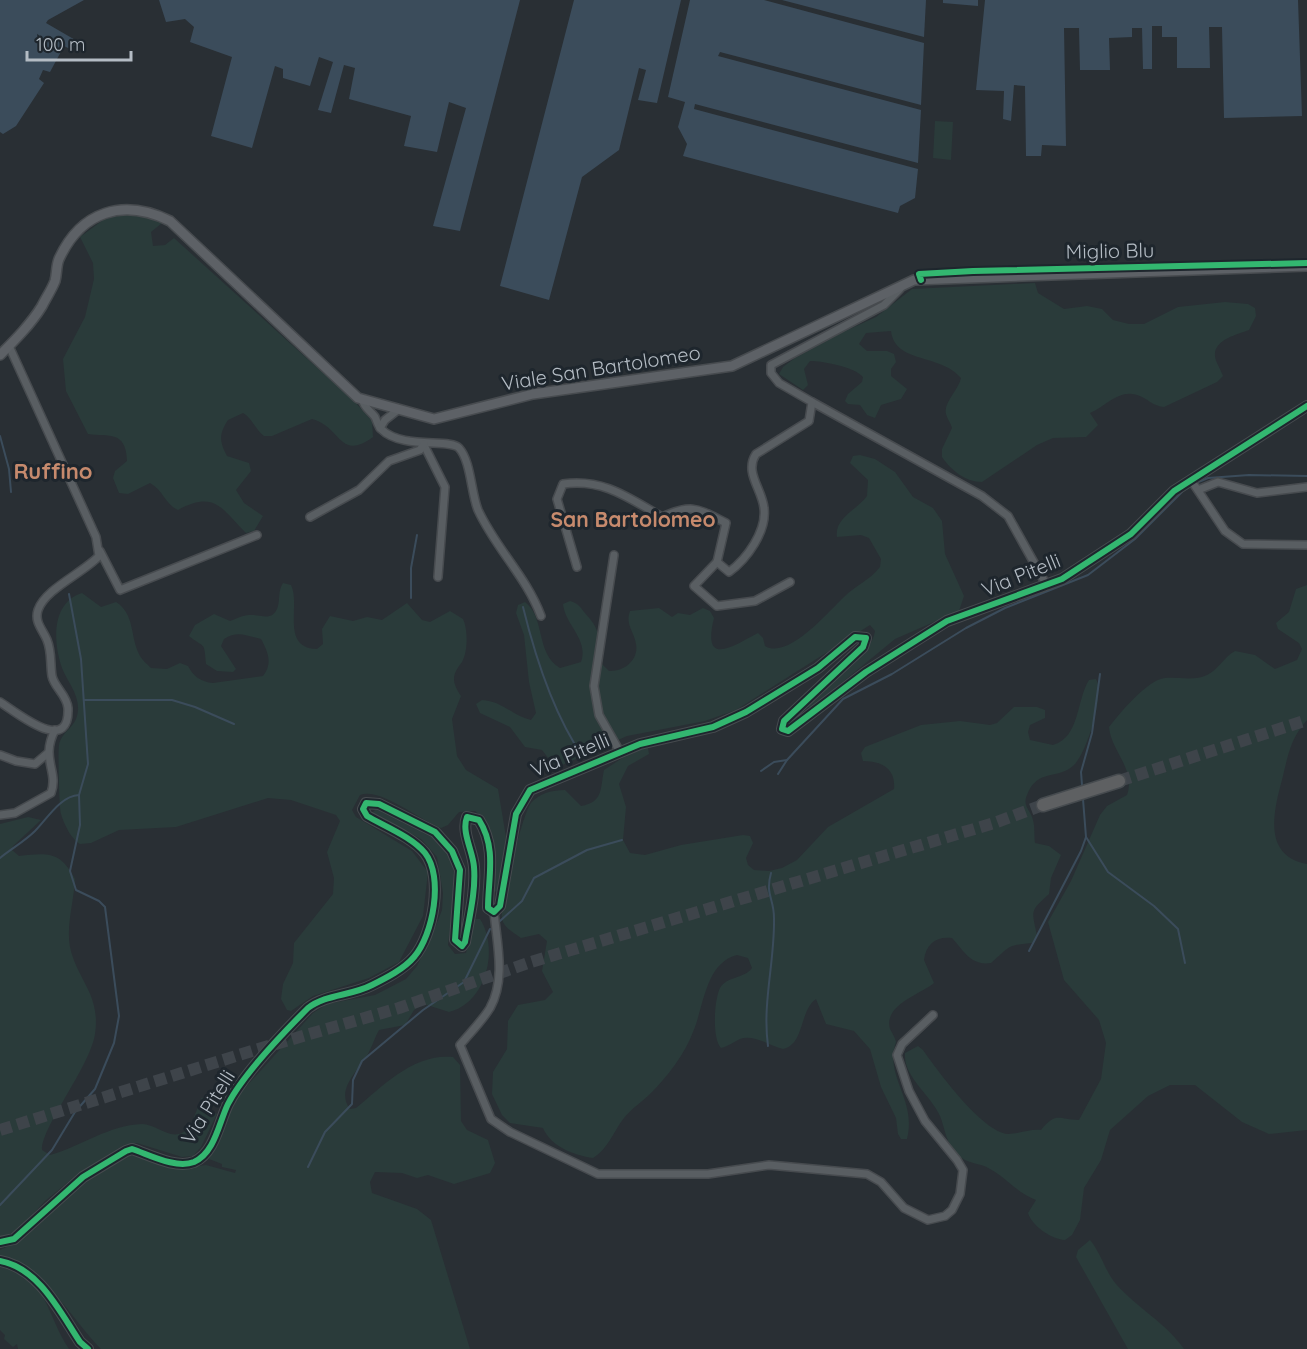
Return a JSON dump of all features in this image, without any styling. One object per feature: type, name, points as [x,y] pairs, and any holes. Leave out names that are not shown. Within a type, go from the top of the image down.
[{"type":"highway","points":[[1042,805],[1119,781]]},
{"type":"street","name":"Viale San Bartolomeo","points":[[0,355],[40,308],[55,281],[58,261],[77,231],[108,213],[128,208],[143,209],[170,220],[362,399],[434,419],[446,418],[533,394],[732,366],[906,283],[988,276],[1307,267]]},
{"type":"street","points":[[906,283],[884,305],[771,364],[771,373],[779,383],[982,496],[1008,516],[1047,586]]},
{"type":"street","points":[[9,346],[96,537],[99,549],[120,590],[257,535]]},
{"type":"street","points":[[362,399],[380,428],[391,436],[425,446],[446,487],[438,577]]},
{"type":"street","points":[[717,561],[729,572],[741,564],[761,531],[764,508],[750,468],[751,461],[756,454],[810,421],[812,402]]},
{"type":"street","name":"Via Pitelli","points":[[0,1242],[14,1239],[83,1177],[126,1150],[132,1149],[180,1164],[199,1159],[209,1147],[234,1094],[308,1008],[316,1002],[370,986],[404,966],[414,957],[425,935],[433,909],[435,881],[432,866],[419,847],[367,816],[363,809],[366,803],[379,804],[435,832],[452,850],[460,870],[455,940],[460,945],[465,942],[475,878],[465,821],[469,816],[479,820],[484,829],[492,865],[487,905],[488,910],[494,912],[500,906],[516,814],[530,790],[640,744],[713,727],[746,712],[818,668],[855,637],[866,638],[863,647],[784,721],[782,729],[788,730],[866,672],[947,621],[1062,579],[1131,534],[1174,491],[1194,484],[1307,406]]},
{"type":"street","points":[[380,428],[385,420],[399,409]]},
{"type":"street","points":[[310,517],[359,490],[388,461],[425,446],[449,443],[458,447],[462,453],[474,500],[491,537],[525,580],[541,616]]},
{"type":"street","points":[[577,567],[557,499],[563,484],[592,482],[614,489],[662,517],[676,510],[695,508],[726,523],[717,561],[694,586],[717,606],[755,601],[790,582]]},
{"type":"street","points":[[1307,488],[1257,493],[1218,482],[1194,484],[1225,531],[1243,544],[1307,545]]},
{"type":"street","points":[[0,702],[37,728],[55,730],[66,723],[68,707],[65,697],[52,677],[50,651],[38,624],[37,612],[49,595],[99,556],[99,549]]},
{"type":"street","points":[[614,555],[594,686],[599,715],[620,752]]},
{"type":"street","points":[[0,815],[15,813],[51,793],[54,785],[48,753],[55,730]]},
{"type":"street","points":[[0,755],[16,762],[35,764],[48,753]]},
{"type":"street","points":[[494,912],[500,968],[498,987],[489,1009],[460,1045],[491,1119],[510,1132],[598,1174],[708,1174],[768,1166],[867,1174],[881,1182],[904,1208],[928,1220],[945,1216],[957,1203],[963,1170],[925,1121],[909,1091],[897,1055],[902,1044],[933,1015]]},
{"type":"street","points":[[0,1262],[18,1268],[41,1285],[80,1342],[88,1349]]},
{"type":"shaded area","points":[[935,121],[953,122],[951,160],[933,158]]},
{"type":"shaded area","points":[[124,214],[150,216],[162,223],[151,232],[153,246],[165,245],[174,238],[355,402],[372,421],[373,437],[362,444],[353,446],[346,444],[329,428],[312,419],[272,436],[264,436],[243,413],[228,420],[221,438],[224,451],[227,456],[249,463],[251,471],[236,490],[244,503],[263,516],[254,531],[246,533],[224,510],[209,502],[191,504],[178,510],[150,483],[128,494],[119,493],[113,478],[115,471],[127,461],[123,444],[115,437],[88,434],[66,391],[63,359],[85,317],[94,279],[93,263],[80,237],[103,220]]},
{"type":"shaded area","points":[[1035,283],[1038,293],[1064,309],[1087,306],[1102,309],[1113,320],[1129,324],[1144,324],[1178,307],[1225,302],[1248,304],[1255,308],[1256,316],[1249,330],[1224,340],[1216,349],[1217,363],[1223,376],[1217,382],[1164,407],[1134,394],[1121,395],[1090,413],[1098,425],[1086,437],[1053,438],[1037,445],[982,482],[970,480],[959,474],[942,457],[942,449],[952,428],[947,416],[947,405],[961,378],[942,365],[901,349],[894,341],[891,331],[866,333],[859,344],[867,351],[887,351],[894,354],[896,362],[891,369],[891,376],[907,389],[901,399],[881,405],[875,418],[867,415],[860,405],[848,404],[845,401],[848,394],[862,382],[863,377],[853,370],[830,363],[810,361],[804,369],[808,385],[803,390],[779,374],[783,367],[795,358],[876,317],[912,289]]},
{"type":"shaded area","points":[[860,455],[875,459],[895,472],[913,497],[933,508],[942,521],[945,554],[964,596],[959,611],[895,639],[811,708],[805,706],[846,671],[865,651],[875,631],[870,625],[736,710],[705,721],[627,736],[560,766],[552,763],[542,750],[525,747],[510,727],[480,713],[476,704],[482,700],[496,703],[531,720],[536,713],[529,682],[524,635],[516,613],[518,605],[525,602],[536,617],[547,654],[560,668],[581,662],[583,654],[582,646],[563,604],[570,601],[580,606],[594,624],[599,639],[599,661],[609,671],[625,667],[635,655],[636,644],[629,624],[630,611],[659,608],[672,617],[678,613],[690,615],[703,608],[710,611],[714,618],[712,644],[716,648],[731,647],[758,633],[763,638],[765,646],[774,649],[796,641],[880,567],[881,559],[869,538],[861,535],[837,537],[837,530],[843,519],[867,496],[868,480],[850,463],[853,456]]},
{"type":"shaded area","points":[[283,583],[291,585],[295,634],[306,647],[317,649],[323,644],[322,629],[330,616],[353,621],[367,617],[382,620],[407,603],[422,620],[430,622],[450,611],[463,619],[466,647],[454,678],[461,696],[452,719],[457,756],[466,770],[498,789],[506,837],[498,891],[494,892],[493,839],[484,820],[475,811],[459,812],[448,825],[441,828],[389,800],[368,794],[360,795],[352,810],[356,817],[412,851],[428,872],[423,916],[399,962],[369,978],[313,996],[291,1011],[287,1010],[281,999],[283,984],[293,963],[294,943],[333,894],[334,878],[327,852],[340,821],[336,815],[291,800],[268,798],[176,827],[119,830],[91,843],[80,844],[71,835],[61,814],[59,745],[75,721],[78,704],[62,668],[56,635],[60,614],[65,605],[82,593],[101,607],[116,602],[122,607],[129,619],[139,654],[151,668],[167,669],[180,663],[188,666],[198,678],[213,683],[263,676],[269,662],[261,639],[242,634],[224,639],[221,646],[236,669],[233,672],[217,671],[206,664],[203,646],[189,636],[195,625],[214,614],[230,621],[247,615],[270,616],[278,606]]},
{"type":"shaded area","points":[[1307,585],[1307,720],[1290,748],[1274,819],[1277,843],[1283,852],[1307,864],[1307,1130],[1269,1134],[1242,1122],[1195,1085],[1170,1085],[1148,1096],[1110,1130],[1101,1160],[1084,1188],[1080,1220],[1072,1235],[1065,1240],[1054,1237],[1043,1231],[1030,1218],[1028,1213],[1036,1200],[990,1169],[955,1153],[936,1108],[908,1070],[905,1053],[918,1046],[923,1050],[961,1099],[997,1131],[1008,1134],[1041,1130],[1055,1118],[1079,1120],[1101,1079],[1106,1043],[1099,1020],[1064,980],[1048,922],[1071,881],[1100,815],[1107,806],[1127,795],[1129,786],[1126,768],[1114,744],[1109,727],[1134,698],[1158,680],[1202,677],[1214,670],[1235,651],[1255,655],[1275,669],[1297,660],[1302,649],[1299,643],[1278,629],[1276,623],[1289,612],[1296,589]]},
{"type":"shaded area","points":[[1096,679],[1098,697],[1093,723],[1079,758],[1068,769],[1036,781],[1026,799],[1026,806],[1034,823],[1035,843],[1049,846],[1061,855],[1051,878],[1049,894],[1035,908],[1034,921],[1037,936],[1032,943],[1013,946],[1005,950],[991,963],[973,960],[952,938],[941,938],[933,942],[924,960],[934,983],[904,1001],[892,1013],[889,1021],[896,1042],[893,1055],[894,1066],[908,1112],[907,1139],[901,1139],[898,1134],[896,1118],[881,1087],[870,1049],[854,1031],[826,1024],[816,999],[807,1011],[799,1034],[790,1046],[783,1049],[756,1039],[745,1038],[721,1048],[716,1037],[715,1019],[716,1001],[720,988],[727,981],[749,972],[752,968],[748,958],[737,955],[726,960],[712,976],[690,1040],[675,1065],[651,1093],[627,1114],[606,1145],[593,1158],[578,1155],[557,1145],[543,1128],[510,1123],[502,1115],[492,1094],[493,1072],[507,1049],[508,1021],[518,1005],[545,1000],[553,992],[542,971],[547,941],[539,934],[521,938],[507,928],[502,919],[508,880],[527,810],[531,803],[542,794],[565,790],[581,806],[588,804],[594,801],[600,793],[604,770],[636,749],[648,748],[649,754],[628,766],[619,784],[626,807],[623,840],[630,853],[645,855],[681,845],[743,835],[750,836],[753,843],[746,858],[748,865],[754,870],[769,871],[782,868],[797,860],[828,827],[894,789],[893,776],[886,767],[876,762],[863,761],[861,753],[865,747],[921,725],[960,721],[990,725],[997,723],[1014,707],[1037,707],[1045,710],[1045,718],[1030,725],[1028,732],[1030,740],[1053,745],[1062,741],[1068,734],[1089,680]]},
{"type":"shaded area","points":[[376,809],[410,823],[442,845],[449,855],[453,866],[454,882],[448,945],[455,954],[466,953],[474,919],[480,919],[489,944],[486,973],[473,998],[462,1007],[449,1012],[424,1004],[414,1010],[405,1025],[379,1030],[366,1058],[347,1086],[345,1094],[350,1109],[356,1108],[400,1072],[425,1060],[453,1057],[460,1065],[461,1121],[467,1130],[488,1140],[495,1163],[490,1173],[454,1184],[428,1175],[417,1178],[402,1173],[375,1172],[370,1182],[372,1193],[417,1209],[431,1220],[470,1349],[101,1349],[44,1284],[17,1264],[0,1258],[0,1250],[18,1242],[85,1183],[127,1156],[138,1155],[179,1169],[206,1165],[235,1173],[236,1170],[222,1167],[222,1164],[209,1159],[234,1100],[313,1013],[327,1004],[375,995],[406,979],[417,966],[442,910],[443,893],[437,857],[421,839],[372,813]]},
{"type":"shaded area","points":[[28,817],[41,820],[13,846],[12,850],[19,856],[38,854],[52,856],[64,863],[75,879],[70,922],[70,947],[73,959],[92,998],[96,1020],[91,1048],[49,1127],[42,1150],[50,1155],[130,1125],[142,1124],[167,1133],[182,1133],[192,1122],[202,1097],[209,1110],[217,1114],[201,1147],[193,1156],[182,1157],[137,1143],[124,1145],[79,1173],[45,1201],[21,1227],[0,1240],[0,824]]},
{"type":"shaded area","points":[[1090,1240],[1116,1284],[1168,1331],[1184,1349],[1128,1349],[1076,1257],[1078,1250]]},
{"type":"shaded area","points":[[0,1267],[28,1280],[37,1289],[69,1349],[18,1349],[17,1344],[13,1347],[4,1339],[5,1335],[0,1330]]},
{"type":"water","points":[[0,0],[84,0],[46,23],[77,41],[72,50],[64,46],[50,72],[43,70],[39,79],[44,83],[16,126],[3,134],[0,132]]},
{"type":"water","points":[[159,0],[520,0],[460,231],[433,226],[466,108],[449,102],[437,152],[404,146],[411,116],[349,99],[355,68],[344,65],[331,113],[318,110],[333,62],[319,57],[310,86],[283,78],[283,69],[275,66],[252,148],[211,136],[232,57],[190,42],[194,27],[185,19],[166,22]]},
{"type":"water","points":[[574,0],[681,0],[657,103],[638,100],[646,70],[639,68],[619,150],[582,177],[549,300],[500,286]]},
{"type":"water","points":[[690,0],[764,0],[924,43],[921,105],[720,52],[718,56],[921,110],[918,163],[695,104],[694,109],[918,169],[915,198],[900,206],[898,213],[683,156],[687,144],[678,127],[685,102],[668,97]]},
{"type":"water","points":[[782,0],[926,0],[924,37]]},
{"type":"water","points":[[943,0],[978,0],[978,6],[943,3]]},
{"type":"water","points":[[985,0],[1298,0],[1302,116],[1224,118],[1222,27],[1209,27],[1210,68],[1177,68],[1177,37],[1162,37],[1162,26],[1152,26],[1152,69],[1143,69],[1142,28],[1132,28],[1132,37],[1109,38],[1110,70],[1080,70],[1079,28],[1064,28],[1066,146],[1042,145],[1041,156],[1026,156],[1025,86],[1014,85],[1011,121],[1003,119],[1004,91],[976,90]]},
{"type":"waterway","points":[[0,436],[9,469],[11,492]]},
{"type":"waterway","points":[[778,774],[787,760],[843,699],[892,674],[966,628],[1005,608],[1088,575],[1135,539],[1183,491],[1196,483],[1208,478],[1249,475],[1307,476]]},
{"type":"waterway","points":[[411,598],[411,568],[417,535]]},
{"type":"waterway","points":[[0,1205],[52,1150],[75,1112],[95,1089],[114,1043],[119,1016],[105,907],[99,901],[76,890],[70,871],[80,825],[79,795],[88,764],[81,659],[69,594]]},
{"type":"waterway","points":[[523,607],[533,645],[554,704],[583,757]]},
{"type":"waterway","points":[[1082,785],[1081,772],[1092,733],[1100,674]]},
{"type":"waterway","points":[[84,700],[172,700],[234,724]]},
{"type":"waterway","points":[[761,771],[774,762],[787,760]]},
{"type":"waterway","points":[[0,858],[31,835],[66,799],[79,795]]},
{"type":"waterway","points":[[1029,951],[1086,837],[1083,799]]},
{"type":"waterway","points":[[1086,837],[1108,872],[1154,906],[1178,929],[1185,963]]},
{"type":"waterway","points":[[500,921],[522,901],[534,878],[587,850],[622,840]]},
{"type":"waterway","points":[[768,1046],[767,1014],[774,934],[774,911],[769,892],[771,873]]},
{"type":"waterway","points":[[308,1167],[325,1132],[352,1104],[353,1080],[362,1061],[423,1010],[464,982],[490,929]]},
{"type":"tunnel","points":[[1119,781],[1307,720]]},
{"type":"tunnel","points":[[0,1130],[255,1050],[399,1008],[531,962],[994,823],[1043,805]]},
{"type":"cycle path","name":"Miglio Blu","points":[[921,280],[919,274],[973,271],[1307,263]]},
{"type":"cycle path","points":[[0,1242],[14,1239],[83,1177],[126,1151],[132,1149],[179,1164],[187,1164],[201,1158],[212,1144],[228,1104],[244,1079],[308,1008],[323,1000],[364,989],[400,969],[414,957],[426,935],[434,906],[434,876],[431,863],[425,853],[413,842],[367,816],[363,809],[366,803],[379,804],[435,832],[452,851],[460,870],[455,940],[462,946],[465,942],[474,886],[473,861],[465,829],[467,817],[479,820],[488,841],[490,852],[488,908],[494,912],[500,906],[516,814],[530,790],[640,744],[713,727],[746,712],[818,668],[855,637],[866,638],[863,647],[784,721],[782,729],[788,731],[866,672],[947,621],[1062,579],[1131,534],[1174,491],[1307,406]]},
{"type":"cycle path","points":[[0,1261],[14,1265],[37,1282],[56,1305],[80,1342],[88,1349]]},
{"type":"district","name":"Ruffino","points":[[53,471]]},
{"type":"district","name":"San Bartolomeo","points":[[633,520]]}]
